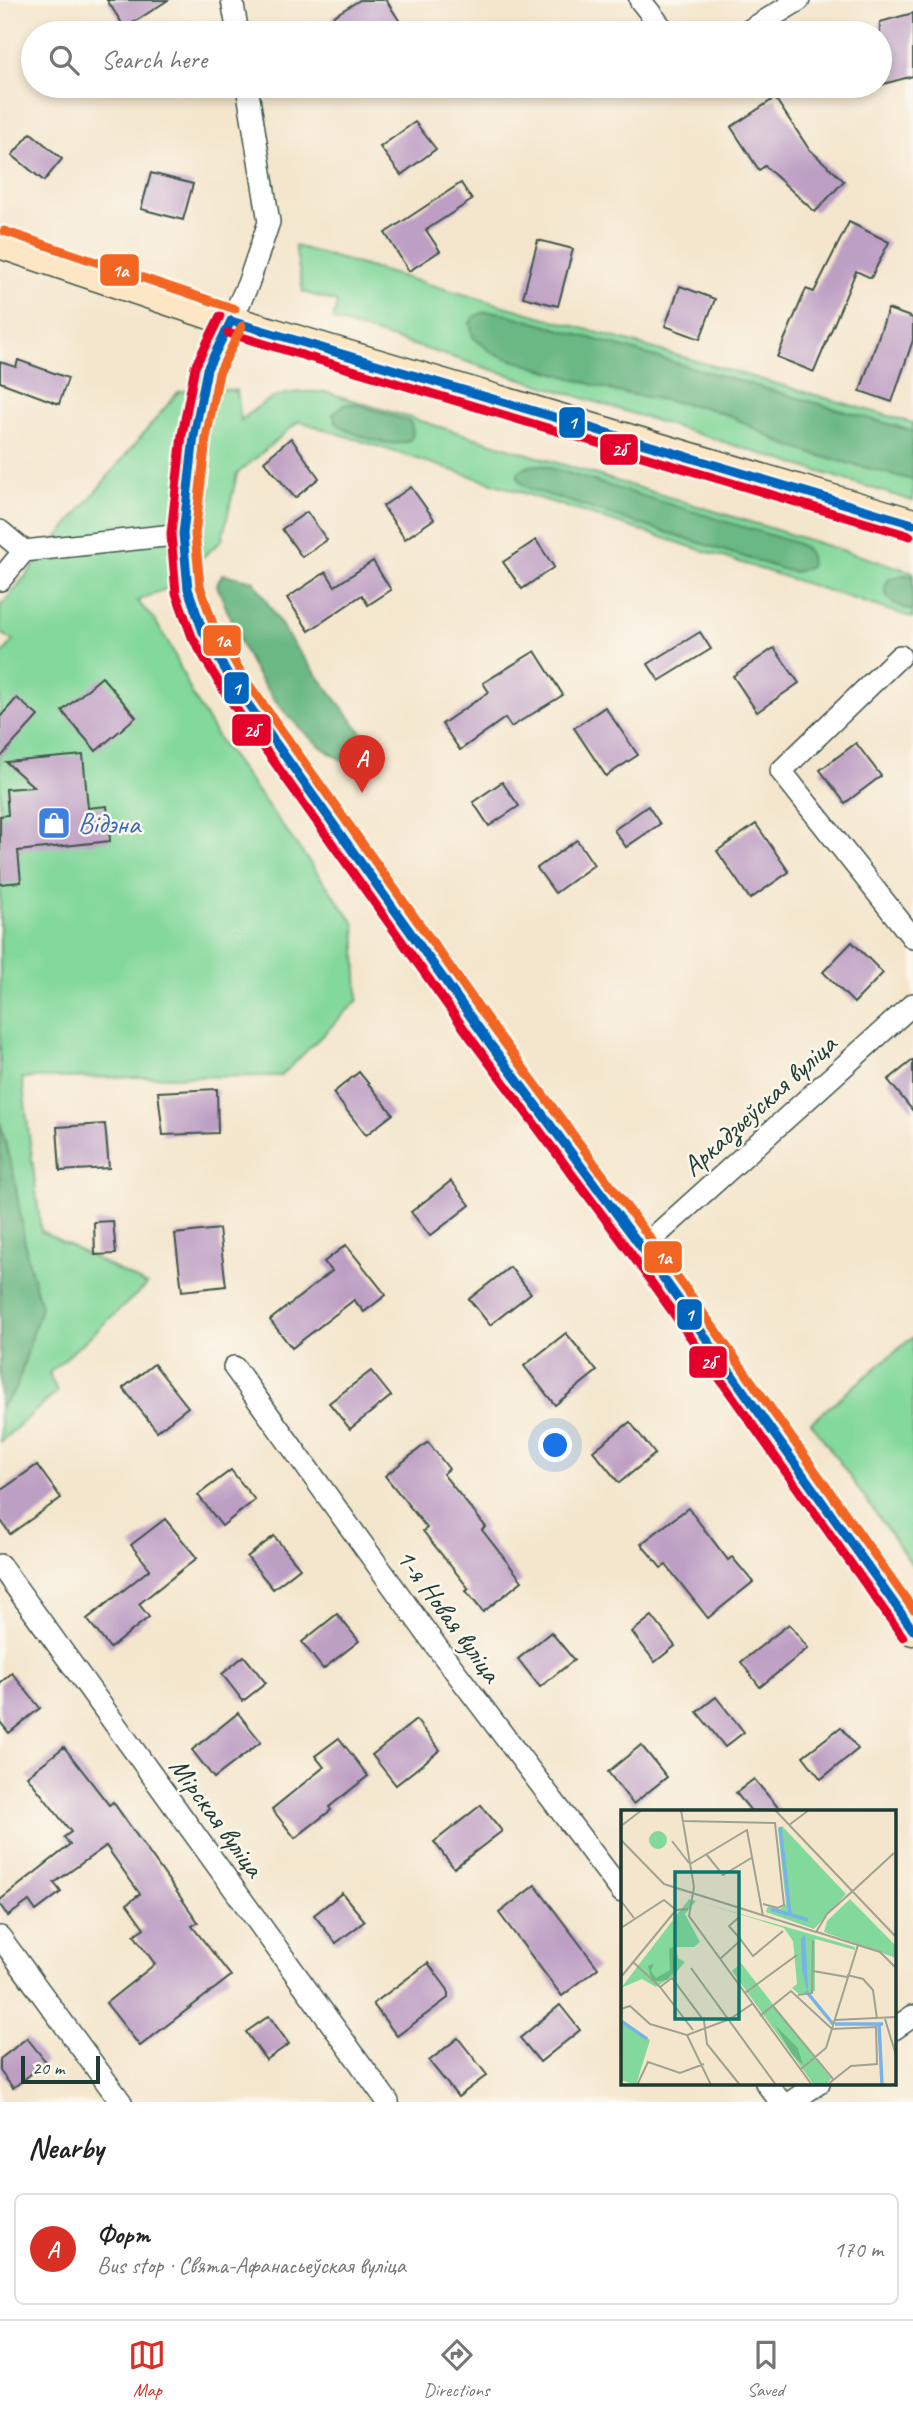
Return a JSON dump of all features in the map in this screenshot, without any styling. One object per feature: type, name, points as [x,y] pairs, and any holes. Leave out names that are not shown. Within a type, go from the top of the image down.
[{"type":"street","points":[[233,0],[236,21]]},
{"type":"street","points":[[640,0],[657,21]]},
{"type":"street","points":[[765,21],[800,0]]},
{"type":"street","points":[[249,98],[269,222],[248,284],[207,369],[194,436],[183,534],[188,589],[202,632],[235,686],[485,1037],[642,1248],[913,1630]]},
{"type":"street","points":[[0,243],[230,321],[913,524]]},
{"type":"street","points":[[0,531],[24,551]]},
{"type":"street","points":[[0,580],[24,551],[183,534]]},
{"type":"street","points":[[900,656],[781,771],[913,938]]},
{"type":"street","name":"Аркадзьеўская вуліца","points":[[642,1248],[913,1004]]},
{"type":"street","name":"1-я Новая вуліца","points":[[234,1367],[436,1646],[621,1891]]},
{"type":"street","name":"Мірская вуліца","points":[[0,1565],[388,2102]]},
{"type":"street","points":[[0,1937],[121,2102]]},
{"type":"street","points":[[895,2028],[913,2016]]},
{"type":"street","points":[[767,2084],[781,2102]]},
{"type":"street","points":[[792,2102],[817,2084]]},
{"type":"green space","points":[[295,246],[913,423],[913,501],[333,320],[337,302],[303,292]]},
{"type":"green space","points":[[485,312],[513,316],[913,431],[913,480],[809,453],[782,443],[733,417],[704,407],[617,392],[506,358],[490,351],[473,337],[470,323],[475,316]]},
{"type":"green space","points":[[206,387],[237,391],[241,421],[270,399],[290,393],[326,392],[913,572],[913,618],[299,421],[237,474],[222,540],[168,588],[137,601],[154,619],[172,649],[193,696],[220,741],[355,924],[358,1000],[281,1076],[22,1078],[41,1231],[147,1285],[49,1373],[57,1392],[0,1442],[0,657],[13,641],[0,632],[0,607],[178,392]]},
{"type":"green space","points":[[345,404],[357,404],[410,422],[413,434],[408,441],[398,443],[371,439],[345,429],[338,424],[333,414]]},
{"type":"green space","points":[[541,465],[796,543],[808,552],[810,567],[795,572],[785,570],[530,489],[519,480],[519,472],[522,469]]},
{"type":"green space","points":[[222,574],[254,581],[293,644],[362,733],[365,756],[359,764],[333,755],[320,746],[294,722],[265,687],[244,651],[217,585]]},
{"type":"green space","points":[[904,575],[913,576],[913,611],[901,607],[887,596],[886,586],[889,579]]},
{"type":"green space","points":[[0,1122],[14,1176],[27,1256],[41,1307],[16,1389],[0,1408]]},
{"type":"green space","points":[[913,1337],[913,1566],[811,1422]]},
{"type":"building","points":[[107,0],[168,0],[136,21],[120,21]]},
{"type":"building","points":[[360,0],[386,0],[399,21],[334,21],[332,17]]},
{"type":"building","points":[[913,13],[913,76],[892,82],[892,21],[884,21]]},
{"type":"building","points":[[775,98],[809,149],[844,181],[815,212],[765,166],[759,170],[731,127]]},
{"type":"building","points":[[415,122],[436,149],[401,175],[380,147]]},
{"type":"building","points":[[31,133],[62,159],[44,181],[12,155]]},
{"type":"building","points":[[151,173],[193,184],[183,220],[141,209]]},
{"type":"building","points":[[461,183],[472,200],[426,230],[440,251],[409,271],[385,233]]},
{"type":"building","points":[[849,222],[889,242],[871,278],[856,271],[814,372],[777,357],[806,289],[814,292]]},
{"type":"building","points":[[538,240],[573,249],[558,306],[523,297]]},
{"type":"building","points":[[680,286],[715,299],[700,339],[665,326]]},
{"type":"building","points":[[888,309],[913,318],[913,340],[892,402],[860,391]]},
{"type":"building","points":[[18,360],[68,378],[59,404],[0,382],[0,362],[16,367]]},
{"type":"building","points":[[291,438],[319,478],[295,498],[264,461]]},
{"type":"building","points":[[411,487],[434,519],[405,539],[383,506]]},
{"type":"building","points":[[307,512],[327,540],[302,557],[282,529]]},
{"type":"building","points":[[536,540],[554,567],[522,589],[503,562]]},
{"type":"building","points":[[373,561],[391,590],[368,605],[362,595],[309,631],[287,598],[326,572],[335,586]]},
{"type":"building","points":[[700,632],[711,649],[659,681],[648,664]]},
{"type":"building","points":[[774,648],[799,683],[757,712],[733,676]]},
{"type":"building","points":[[535,651],[563,695],[511,727],[505,718],[460,750],[442,724],[489,692],[483,683]]},
{"type":"building","points":[[102,677],[136,717],[96,751],[62,711]]},
{"type":"building","points":[[17,698],[38,716],[0,758],[0,717]]},
{"type":"building","points":[[605,707],[638,755],[606,776],[574,728]]},
{"type":"building","points":[[856,743],[881,776],[845,803],[820,770]]},
{"type":"building","name":"Відэна","points":[[83,755],[88,808],[107,806],[110,841],[18,851],[21,882],[0,884],[0,816],[8,815],[6,789],[34,787],[6,762]]},
{"type":"building","points":[[502,782],[519,806],[489,826],[473,802]]},
{"type":"building","points":[[648,806],[660,824],[626,847],[614,830]]},
{"type":"building","points":[[756,824],[789,872],[750,899],[717,851]]},
{"type":"building","points":[[577,840],[594,865],[555,893],[537,868]]},
{"type":"building","points":[[852,942],[883,973],[854,1003],[823,972]]},
{"type":"building","points":[[913,1060],[913,1111],[888,1080]]},
{"type":"building","points":[[359,1072],[393,1114],[366,1135],[333,1093]]},
{"type":"building","points":[[217,1089],[218,1133],[163,1135],[158,1092]]},
{"type":"building","points":[[105,1124],[109,1168],[60,1171],[57,1127]]},
{"type":"building","points":[[451,1181],[470,1205],[430,1236],[411,1212]]},
{"type":"building","points":[[113,1221],[116,1254],[95,1255],[94,1222]]},
{"type":"building","points":[[219,1229],[226,1286],[182,1291],[175,1234]]},
{"type":"building","points":[[346,1245],[386,1295],[364,1312],[354,1300],[292,1348],[270,1320],[332,1271],[324,1262]]},
{"type":"building","points":[[510,1267],[531,1293],[490,1325],[469,1299]]},
{"type":"building","points":[[566,1333],[597,1371],[555,1405],[524,1366]]},
{"type":"building","points":[[154,1364],[188,1407],[157,1431],[123,1388]]},
{"type":"building","points":[[371,1371],[391,1396],[350,1429],[329,1403]]},
{"type":"building","points":[[630,1422],[655,1454],[619,1483],[593,1451]]},
{"type":"building","points":[[428,1442],[449,1469],[443,1474],[486,1527],[482,1530],[522,1581],[483,1612],[466,1591],[469,1589],[423,1531],[427,1528],[385,1476]]},
{"type":"building","points":[[37,1465],[61,1498],[10,1534],[0,1519],[0,1491]]},
{"type":"building","points":[[231,1470],[255,1500],[222,1526],[198,1495]]},
{"type":"building","points":[[688,1508],[728,1560],[732,1557],[753,1582],[708,1618],[666,1565],[661,1568],[641,1544]]},
{"type":"building","points":[[165,1519],[197,1558],[139,1604],[149,1617],[110,1648],[87,1619],[150,1569],[131,1545]]},
{"type":"building","points":[[274,1536],[300,1568],[273,1589],[247,1557]]},
{"type":"building","points":[[337,1614],[359,1641],[323,1669],[302,1642]]},
{"type":"building","points":[[652,1616],[675,1646],[655,1662],[632,1632]]},
{"type":"building","points":[[789,1624],[808,1648],[760,1687],[741,1662]]},
{"type":"building","points":[[551,1632],[574,1660],[540,1687],[518,1659]]},
{"type":"building","points":[[244,1656],[266,1683],[243,1701],[222,1674]]},
{"type":"building","points":[[12,1673],[40,1708],[9,1733],[0,1722],[0,1683]]},
{"type":"building","points":[[716,1697],[744,1732],[725,1747],[697,1712]]},
{"type":"building","points":[[238,1713],[261,1742],[214,1778],[192,1750]]},
{"type":"building","points":[[416,1720],[440,1750],[396,1785],[372,1755]]},
{"type":"building","points":[[841,1727],[858,1749],[821,1779],[803,1756]]},
{"type":"building","points":[[339,1738],[368,1776],[295,1838],[272,1809],[324,1767],[315,1756]]},
{"type":"building","points":[[641,1745],[667,1777],[633,1804],[608,1772]]},
{"type":"building","points":[[64,1747],[109,1805],[113,1802],[198,1922],[192,1926],[231,1976],[140,2046],[106,2003],[155,1964],[134,1935],[144,1928],[127,1904],[140,1894],[106,1846],[54,1883],[61,1892],[36,1911],[29,1901],[8,1916],[0,1905],[0,1900],[70,1845],[64,1837],[71,1832],[27,1776]]},
{"type":"building","points":[[754,1779],[780,1810],[750,1810],[736,1793]]},
{"type":"building","points":[[481,1805],[502,1831],[454,1868],[434,1842]]},
{"type":"building","points":[[535,1885],[598,1968],[562,1996],[499,1913]]},
{"type":"building","points":[[342,1893],[365,1921],[336,1943],[314,1915]]},
{"type":"building","points":[[428,1963],[448,1990],[448,1998],[397,2036],[373,2004]]},
{"type":"building","points":[[560,2005],[580,2030],[540,2062],[520,2038]]},
{"type":"building","points":[[269,2016],[289,2044],[266,2060],[246,2032]]},
{"type":"building","points":[[27,2038],[46,2062],[13,2088],[0,2071],[0,2059]]},
{"type":"building","points":[[458,2038],[487,2075],[458,2097],[429,2061]]},
{"type":"transit line","name":"1а","points":[[4,231],[235,309]]},
{"type":"transit line","name":"2б","points":[[220,316],[195,367],[182,435],[171,534],[176,593],[192,637],[225,693],[475,1044],[632,1255],[903,1637]]},
{"type":"transit line","name":"1","points":[[231,321],[207,369],[194,436],[183,534],[188,589],[203,632],[235,686],[485,1037],[642,1248],[913,1630]]},
{"type":"transit line","name":"1","points":[[231,321],[913,524]]},
{"type":"transit line","name":"1а","points":[[242,326],[219,373],[206,438],[195,534],[200,586],[214,627],[245,679],[495,1030],[652,1241],[913,1609]]},
{"type":"transit line","name":"2б","points":[[228,333],[910,536]]},
{"type":"place","name":"Форт","points":[[362,793]]},
{"type":"place","name":"Відэна","points":[[54,823]]}]
